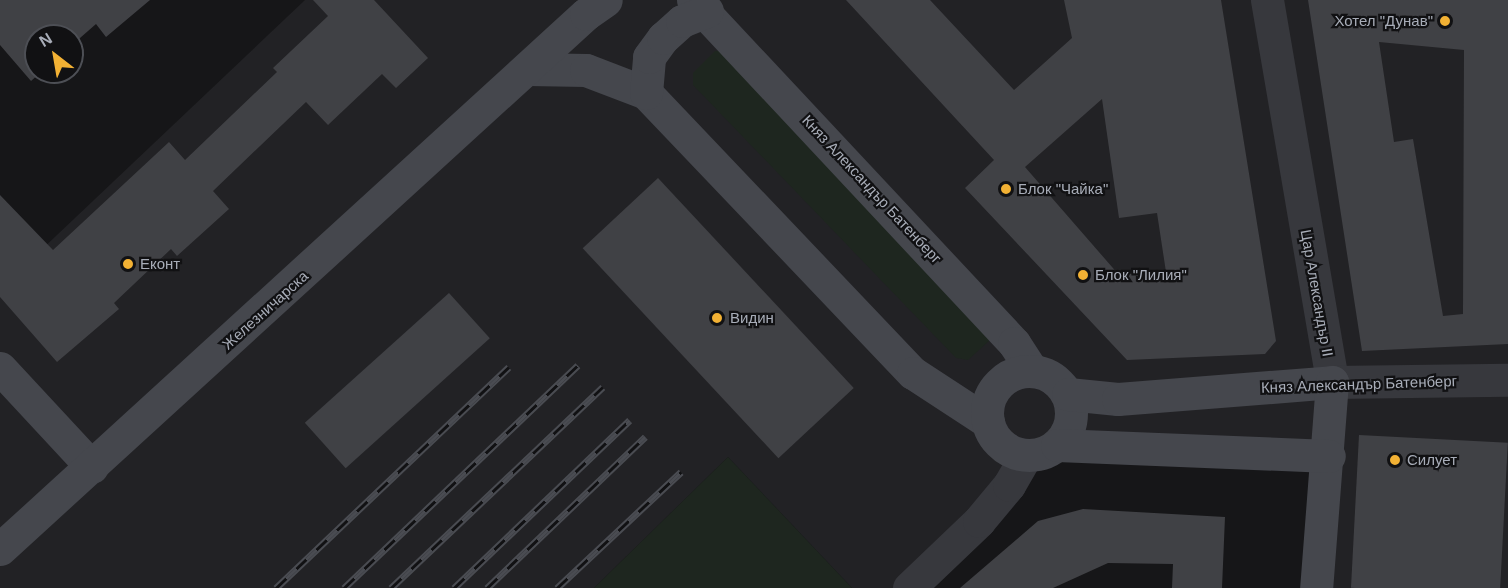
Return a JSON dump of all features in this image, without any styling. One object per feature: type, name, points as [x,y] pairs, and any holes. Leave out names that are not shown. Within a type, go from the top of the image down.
[{"type":"street","points":[[528,69],[586,14],[606,0]]},
{"type":"street","name":"Цар Александър II","points":[[1267,0],[1332,382],[1329,456],[1316,588]]},
{"type":"street","name":"Княз Александър Батенберг","points":[[646,93],[650,57],[663,38],[700,5],[1014,342],[1032,371]]},
{"type":"street","points":[[528,69],[586,70],[646,93],[913,373],[988,422],[1000,445],[1026,455],[1048,451],[1057,445],[1071,420],[1068,394],[1053,378],[1032,371],[1019,372],[997,386],[990,396],[988,422]]},
{"type":"street","name":"Железничарска","points":[[0,549],[528,69]]},
{"type":"street","points":[[0,368],[92,467]]},
{"type":"street","name":"Княз Александър Батенберг","points":[[1068,394],[1118,399],[1332,382],[1508,380]]},
{"type":"street","points":[[1057,445],[1329,456]]},
{"type":"street","points":[[909,588],[979,521],[1009,485],[1026,455]]},
{"type":"shaded area","points":[[305,0],[1508,0],[1508,588],[1316,588],[1329,456],[1057,445],[1009,485],[909,588],[852,588],[728,457],[594,588],[0,588],[0,289]]},
{"type":"shaded area","points":[[715,51],[728,51],[989,330],[989,341],[968,360],[956,358],[693,85],[693,73]]},
{"type":"shaded area","points":[[728,457],[852,588],[594,588]]},
{"type":"building","points":[[0,0],[150,0],[106,37],[96,24],[84,34],[84,24],[24,24],[24,73],[0,45]]},
{"type":"building","points":[[313,0],[374,0],[428,58],[396,88],[382,74],[328,125],[306,102],[213,191],[229,209],[177,256],[171,249],[114,303],[119,309],[57,362],[0,297],[0,195],[53,250],[169,142],[185,160],[277,72],[273,68],[328,16]]},
{"type":"building","points":[[846,0],[930,0],[1014,90],[1072,38],[1064,0],[1221,0],[1276,341],[1265,354],[1127,360],[965,188],[994,160]],"holes":[[[1102,99],[1119,218],[1157,213],[1166,272],[1128,274],[1128,279],[1119,275],[1025,167]]]},
{"type":"building","points":[[1308,0],[1508,0],[1508,344],[1362,351]],"holes":[[[1379,42],[1464,50],[1463,314],[1443,316],[1413,139],[1394,142]]]},
{"type":"building","points":[[658,178],[854,388],[778,458],[583,248]]},
{"type":"building","points":[[449,293],[490,338],[346,468],[305,423]]},
{"type":"building","points":[[1359,435],[1508,443],[1500,588],[1351,588]]},
{"type":"building","points":[[1083,509],[1225,517],[1222,588],[1172,588],[1173,564],[1108,563],[1053,588],[960,588],[1038,521]]},
{"type":"railway","points":[[344,588],[578,365]]},
{"type":"railway","points":[[276,588],[509,367]]},
{"type":"railway","points":[[391,588],[603,387]]},
{"type":"railway","points":[[454,588],[630,420]]},
{"type":"railway","points":[[487,588],[645,437]]},
{"type":"railway","points":[[557,588],[681,472]]},
{"type":"place","name":"Хотел \"Дунав\"","points":[[1445,21]]},
{"type":"place","name":"Блок \"Чайка\"","points":[[1006,189]]},
{"type":"place","name":"Еконт","points":[[128,264]]},
{"type":"place","name":"Блок \"Лилия\"","points":[[1083,275]]},
{"type":"place","name":"Видин","points":[[717,318]]},
{"type":"place","name":"Силует","points":[[1395,460]]}]
